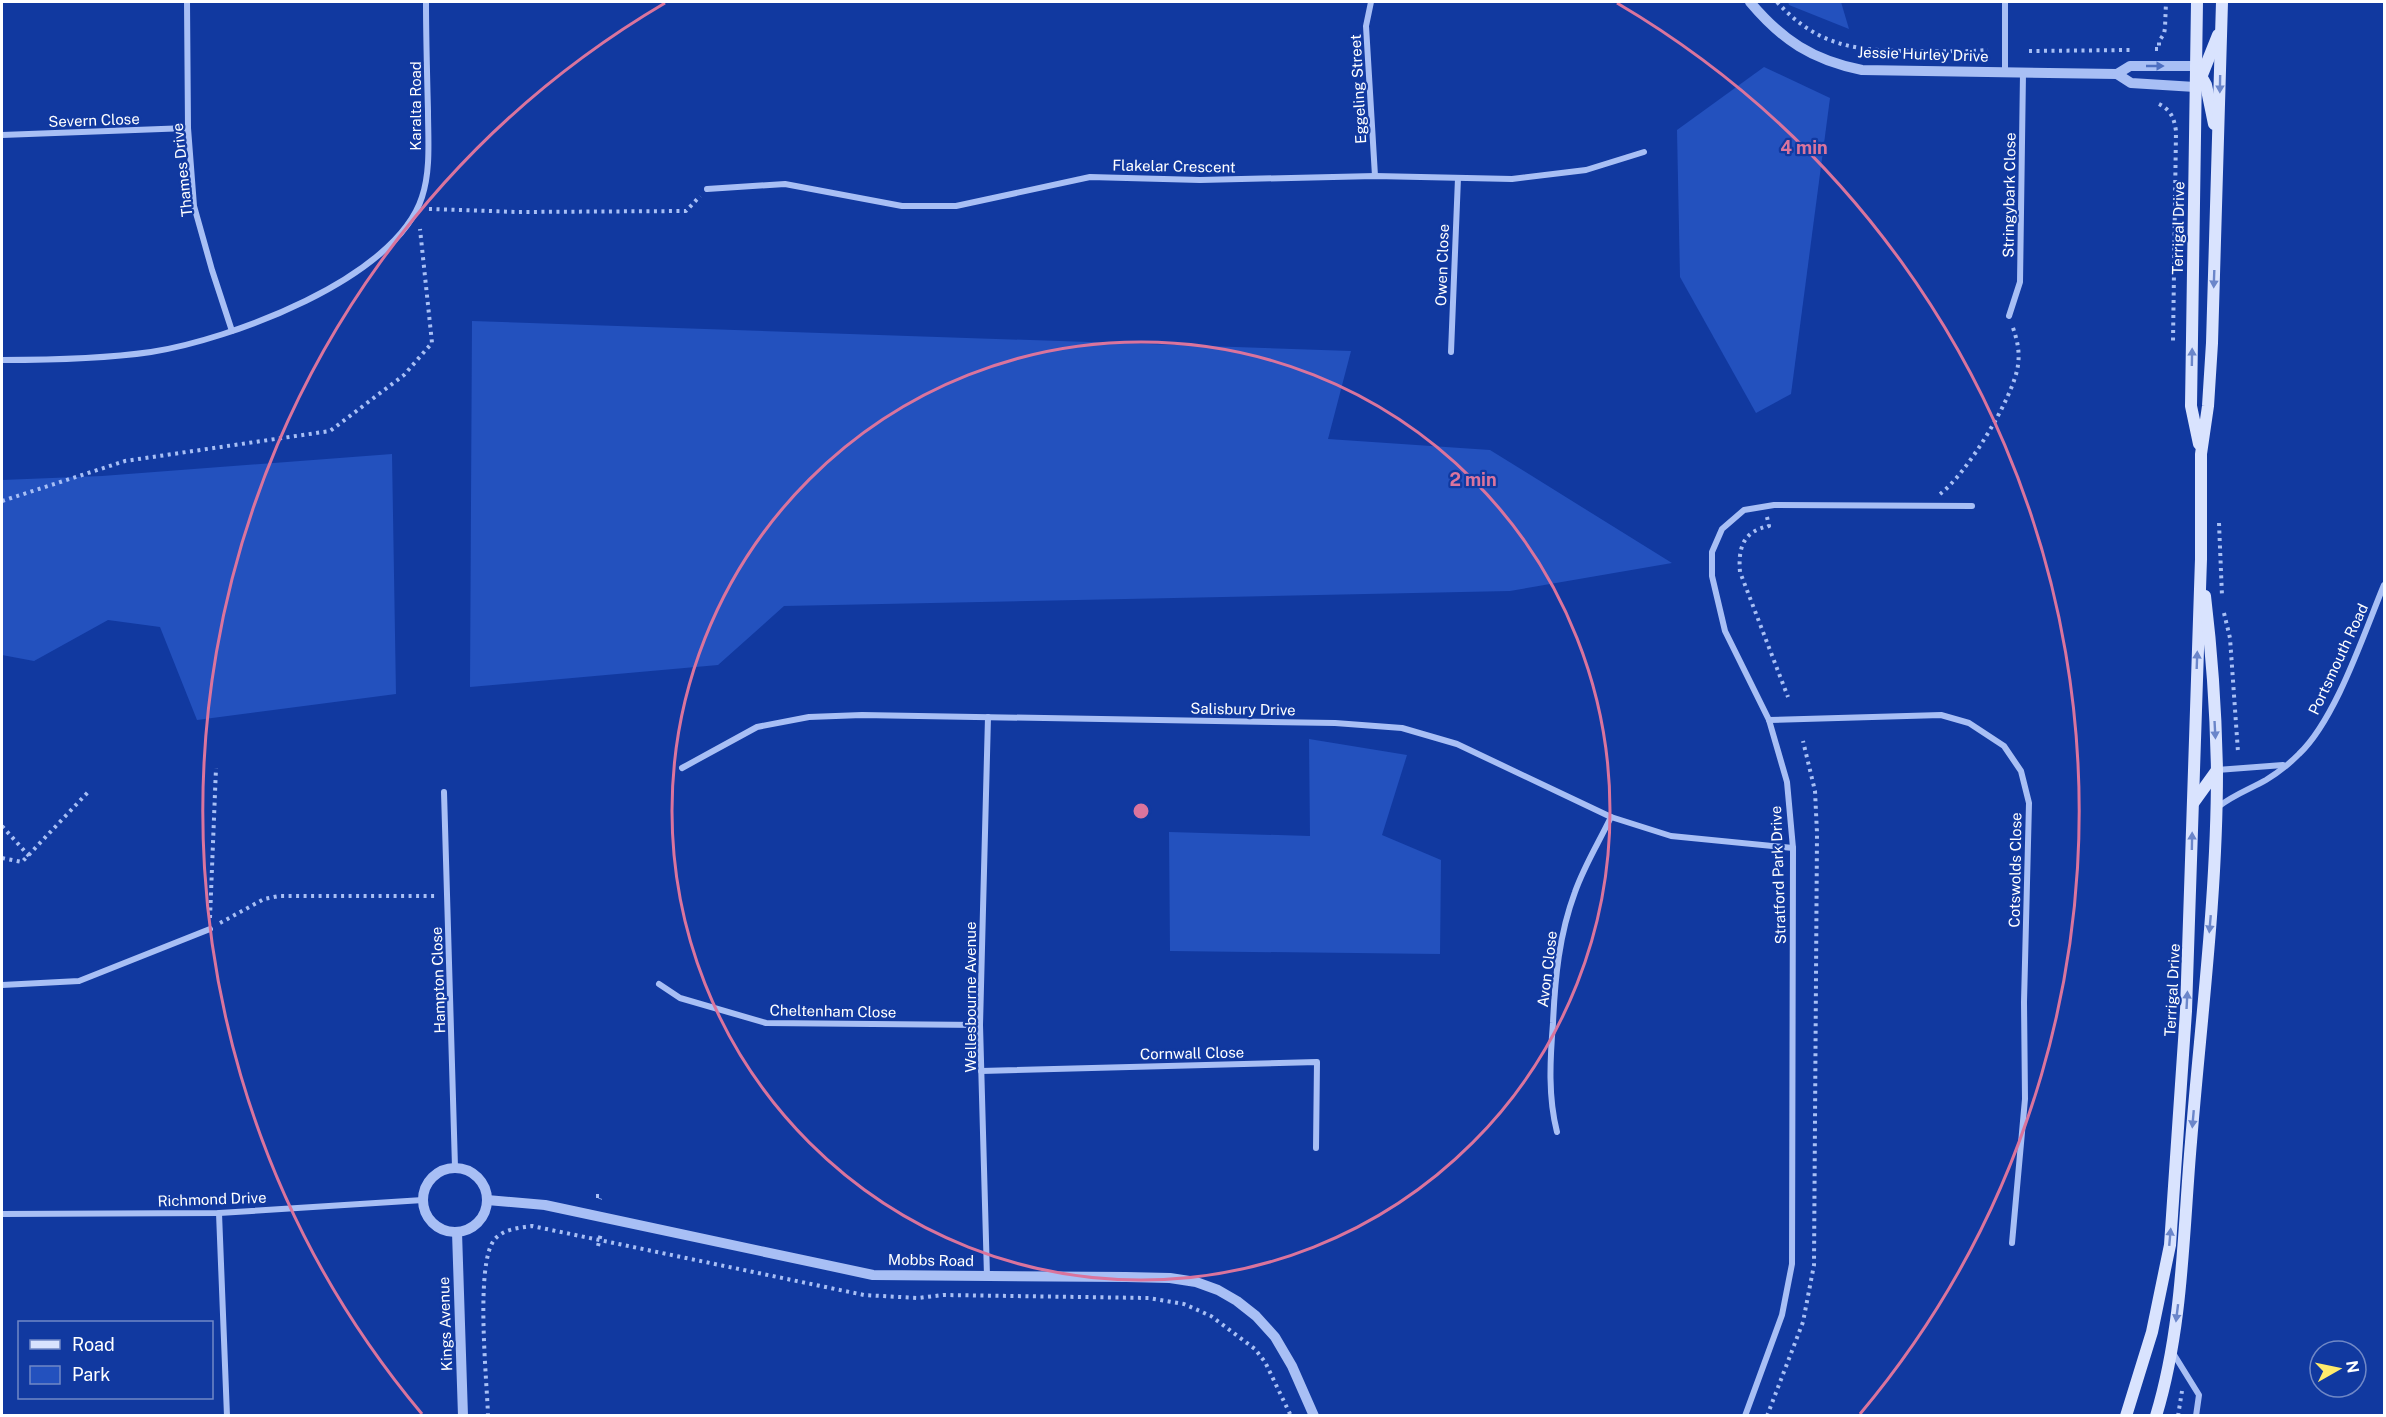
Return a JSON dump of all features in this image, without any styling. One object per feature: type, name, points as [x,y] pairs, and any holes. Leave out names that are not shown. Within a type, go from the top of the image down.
[{"type":"main road","name":"Terrigal Drive","points":[[2197,2],[2198,76],[2192,406],[2201,454]]},
{"type":"main road","name":"Terrigal Drive","points":[[2126,1416],[2152,1332],[2170,1245],[2186,1011],[2201,559],[2201,454],[2210,385],[2222,2]]},
{"type":"main road","points":[[2218,144],[2198,76],[2221,26]]},
{"type":"main road","name":"Terrigal Drive","points":[[2156,1416],[2171,1350],[2182,1267],[2190,1145],[2211,916],[2217,770],[2209,626],[2201,559]]},
{"type":"main road","points":[[2193,803],[2217,770]]},
{"type":"street","name":"Thames Drive","points":[[187,2],[188,128],[194,206],[232,331]]},
{"type":"street","name":"Karalta Road","points":[[417,209],[423,196],[428,141],[426,2]]},
{"type":"street","name":"Eggeling Street","points":[[1371,2],[1366,26],[1375,176]]},
{"type":"street","name":"Jessie Hurley Drive","points":[[1750,2],[1791,43],[1810,53],[1862,70],[2117,74],[2130,66],[2198,76]]},
{"type":"street","points":[[2005,2],[2005,72]]},
{"type":"street","name":"Stringybark Close","points":[[2009,316],[2020,282],[2023,73]]},
{"type":"street","name":"Jessie Hurley Drive","points":[[2117,74],[2130,83],[2198,76]]},
{"type":"street","name":"Severn Close","points":[[2,135],[188,128]]},
{"type":"street","name":"Flakelar Crescent","points":[[706,189],[785,184],[902,206],[956,206],[1090,177],[1200,180],[1375,176],[1512,179],[1586,170],[1644,152]]},
{"type":"street","name":"Owen Close","points":[[1451,352],[1458,178]]},
{"type":"street","points":[[2,360],[40,360],[152,352],[183,346],[232,331],[308,301],[358,271],[385,250],[417,209]]},
{"type":"street","name":"Stratford Park Drive","points":[[1745,1416],[1782,1315],[1792,1264],[1792,848],[1787,782],[1769,720],[1725,631],[1712,576],[1712,552],[1722,529],[1744,510],[1764,507],[1972,506]]},
{"type":"street","name":"Portsmouth Road","points":[[2216,808],[2232,797],[2268,779],[2301,753],[2326,717],[2385,585]]},
{"type":"street","name":"Cotswolds Close","points":[[1769,720],[1941,715],[1969,723],[2004,746],[2021,771],[2029,803],[2024,1002],[2025,1099],[2012,1243]]},
{"type":"street","name":"Salisbury Drive","points":[[682,768],[757,727],[809,717],[988,717],[1335,723],[1402,728],[1457,744],[1611,818],[1671,836],[1792,848]]},
{"type":"street","name":"Wellesbourne Avenue","points":[[987,1276],[980,1025],[988,717]]},
{"type":"street","points":[[2217,770],[2284,765]]},
{"type":"street","name":"Hampton Close","points":[[444,792],[455,1167]]},
{"type":"street","name":"Avon Close","points":[[1557,1132],[1551,1107],[1556,964],[1563,929],[1575,890],[1611,818]]},
{"type":"street","points":[[2,985],[79,981],[210,929]]},
{"type":"street","name":"Cheltenham Close","points":[[659,984],[680,998],[766,1023],[980,1025]]},
{"type":"street","name":"Cornwall Close","points":[[981,1071],[1317,1062],[1316,1148]]},
{"type":"street","points":[[455,1167],[465,1169],[481,1181],[488,1200],[482,1219],[466,1230],[457,1232],[437,1227],[430,1220],[423,1200],[429,1181],[445,1169],[455,1167]]},
{"type":"street","name":"Richmond Drive","points":[[2,1214],[219,1213],[423,1200]]},
{"type":"street","name":"Mobbs Road","points":[[488,1200],[544,1205],[853,1272],[892,1276],[1170,1278],[1196,1282],[1218,1290],[1250,1311],[1275,1337],[1292,1366],[1314,1416]]},
{"type":"street","points":[[219,1213],[226,1416]]},
{"type":"street","name":"Kings Avenue","points":[[457,1232],[463,1416]]},
{"type":"street","points":[[2171,1350],[2199,1395],[2196,1416]]},
{"type":"path","points":[[1777,2],[1815,33],[1848,47],[1878,51],[1972,52],[1988,50]]},
{"type":"path","points":[[2149,49],[2159,49],[2159,41],[2164,34],[2166,2]]},
{"type":"path","points":[[2028,51],[2139,50]]},
{"type":"path","points":[[2159,104],[2168,110],[2174,119],[2176,131],[2173,342]]},
{"type":"path","points":[[2,501],[125,461],[330,431],[404,375],[432,343],[417,209],[518,212],[686,211],[706,189]]},
{"type":"path","points":[[1925,506],[1962,474],[1977,453],[2007,396],[2018,367],[2018,344],[2009,316]]},
{"type":"path","points":[[1764,507],[1769,526],[1754,531],[1743,540],[1738,554],[1740,572],[1788,697]]},
{"type":"path","points":[[2218,515],[2223,600]]},
{"type":"path","points":[[2224,609],[2230,638],[2238,752]]},
{"type":"path","points":[[1767,1416],[1803,1322],[1814,1265],[1817,833],[1815,791],[1803,741]]},
{"type":"path","points":[[210,929],[216,768]]},
{"type":"path","points":[[2,858],[22,862],[90,790]]},
{"type":"path","points":[[2,826],[29,856]]},
{"type":"path","points":[[210,929],[264,899],[447,896]]},
{"type":"path","points":[[488,1416],[483,1302],[485,1274],[491,1245],[503,1232],[532,1226],[864,1295],[912,1298],[943,1295],[1149,1298],[1184,1304],[1228,1326],[1255,1349],[1265,1362],[1291,1416]]},
{"type":"path","points":[[598,1246],[601,1233]]},
{"type":"green space","points":[[1788,2],[1841,2],[1849,29],[1789,5]]},
{"type":"green space","points":[[1764,67],[1830,98],[1791,394],[1756,413],[1680,277],[1677,130]]},
{"type":"green space","points":[[472,321],[1351,351],[1328,439],[1490,450],[1672,563],[1510,591],[784,606],[718,665],[470,687]]},
{"type":"green space","points":[[392,454],[396,694],[197,720],[160,627],[108,620],[34,661],[2,655],[2,480],[102,476]]},
{"type":"green space","points":[[1309,739],[1407,755],[1382,835],[1441,860],[1440,954],[1170,951],[1169,832],[1310,836]]}]
